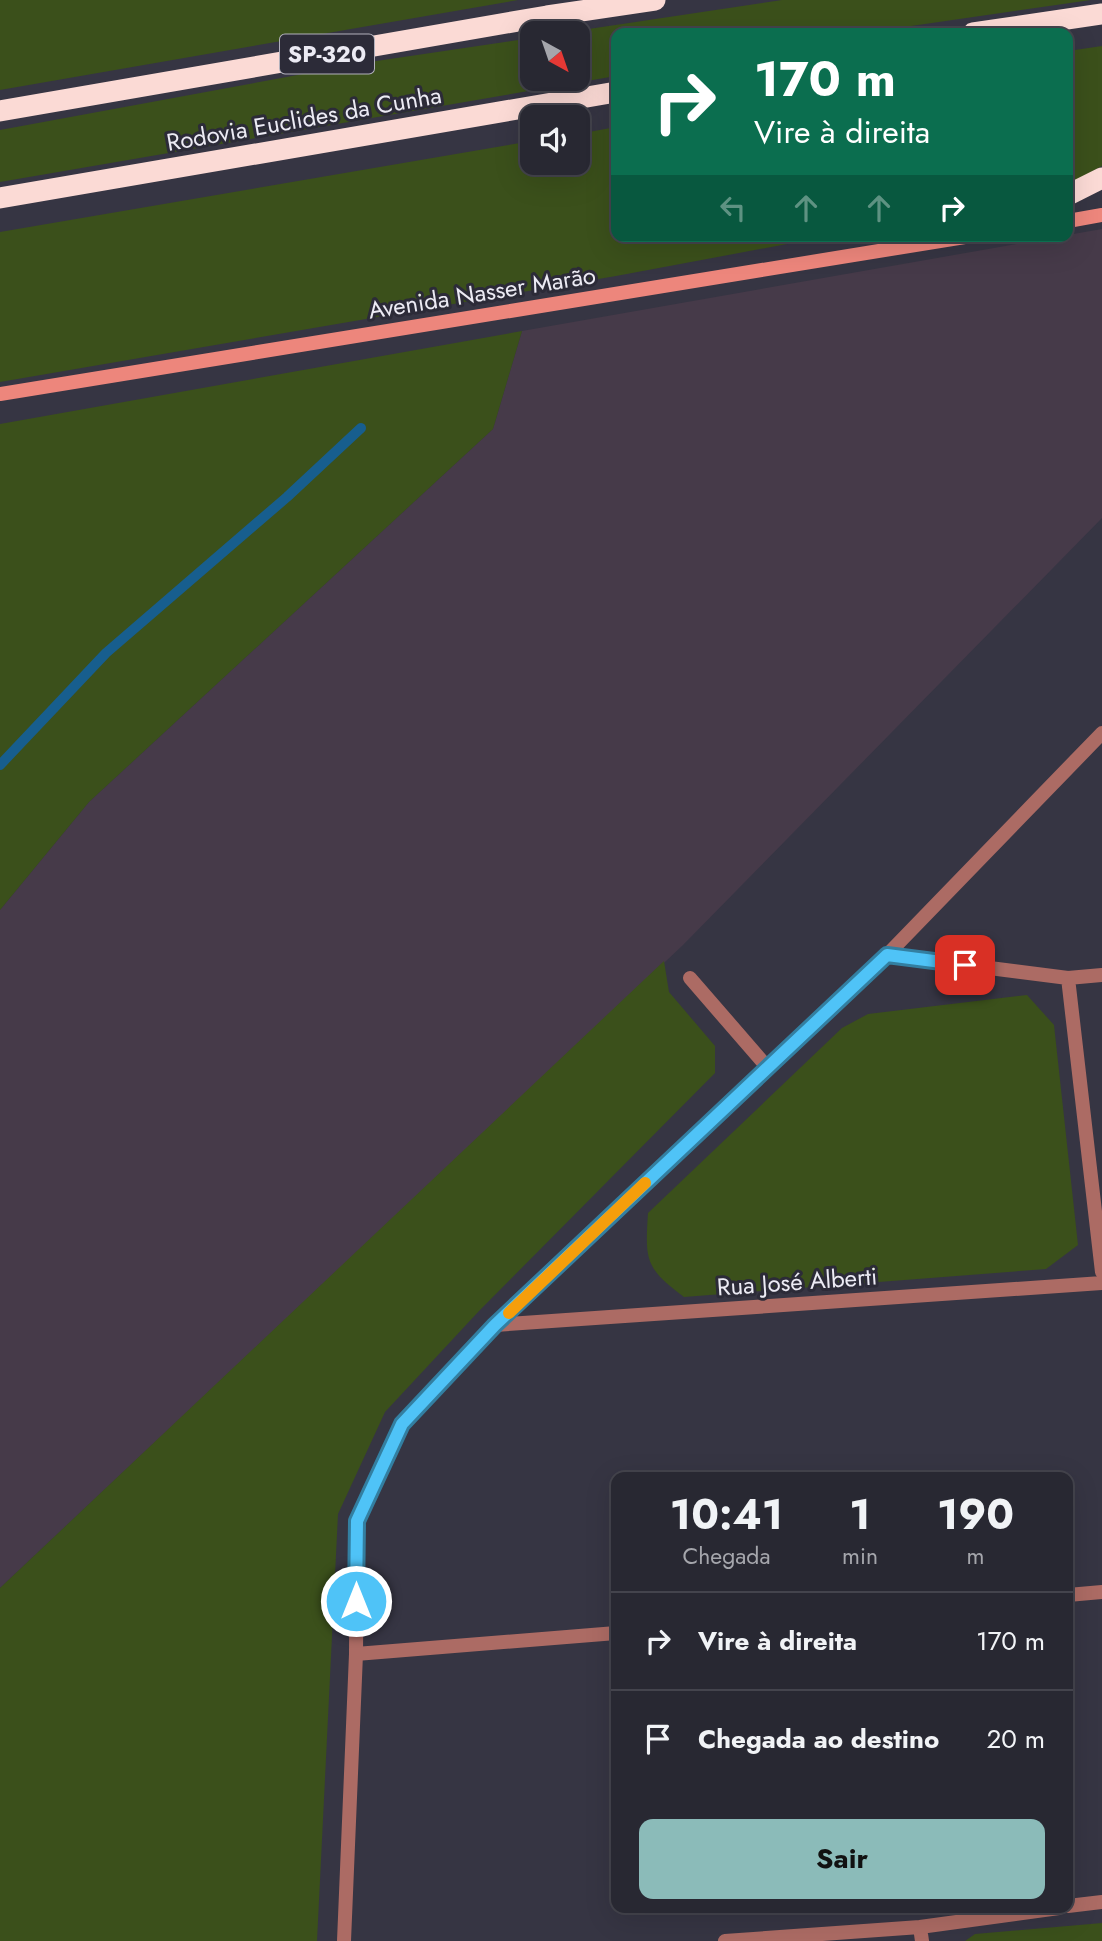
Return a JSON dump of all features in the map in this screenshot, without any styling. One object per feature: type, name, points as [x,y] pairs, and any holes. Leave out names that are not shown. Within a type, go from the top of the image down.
[{"type":"highway","name":"SP-320","points":[[0,111],[654,0]]},
{"type":"highway","points":[[1007,28],[1102,14]]},
{"type":"highway","name":"Rodovia Euclides da Cunha","points":[[0,198],[611,93]]},
{"type":"highway","points":[[1073,192],[1102,178]]},
{"type":"main road","points":[[1073,220],[1102,215]]},
{"type":"main road","name":"Avenida Nasser Marão","points":[[0,394],[934,242]]},
{"type":"street","points":[[344,1941],[356,1654],[357,1521],[402,1424],[495,1325],[887,955],[1102,733]]},
{"type":"street","points":[[887,955],[1068,978],[1102,975]]},
{"type":"street","points":[[690,978],[768,1068]]},
{"type":"street","points":[[1068,978],[1102,1272]]},
{"type":"street","name":"Rua José Alberti","points":[[495,1325],[1102,1283]]},
{"type":"street","points":[[1073,1595],[1102,1592]]},
{"type":"street","points":[[356,1654],[611,1633]]},
{"type":"street","points":[[1073,1905],[1102,1902]]},
{"type":"street","points":[[725,1941],[921,1934],[1032,1913]]},
{"type":"shaded area","points":[[1102,229],[1102,518],[683,945],[0,1588],[0,910],[89,802],[493,429],[522,331],[1028,242],[1073,242],[1073,234]]},
{"type":"green space","points":[[0,0],[518,0],[0,90]]},
{"type":"green space","points":[[782,0],[1091,0],[898,28],[611,28],[611,77],[590,80],[590,29]]},
{"type":"green space","points":[[520,40],[520,91],[529,91],[0,182],[0,130],[363,63]]},
{"type":"green space","points":[[1102,46],[1102,166],[1073,182],[1073,50]]},
{"type":"green space","points":[[611,128],[611,242],[798,242],[0,382],[0,232],[520,143],[520,175],[590,175],[590,132]]},
{"type":"green space","points":[[522,331],[493,429],[89,802],[0,910],[0,424]]},
{"type":"green space","points":[[664,961],[669,992],[715,1046],[715,1073],[479,1311],[385,1412],[338,1514],[317,1941],[0,1941],[0,1588]]},
{"type":"green space","points":[[1027,995],[1054,1025],[1078,1245],[1046,1269],[684,1297],[661,1278],[650,1262],[648,1253],[648,1213],[842,1028],[868,1014]]},
{"type":"green space","points":[[1102,1923],[1102,1941],[965,1941],[975,1934]]},
{"type":"waterway","points":[[0,765],[106,653],[287,497],[361,428]]},
{"type":"slow traffic","points":[[509,1313],[645,1183]]},
{"type":"route","points":[[356,1601],[357,1521],[402,1424],[495,1325],[887,955],[965,965]]}]
